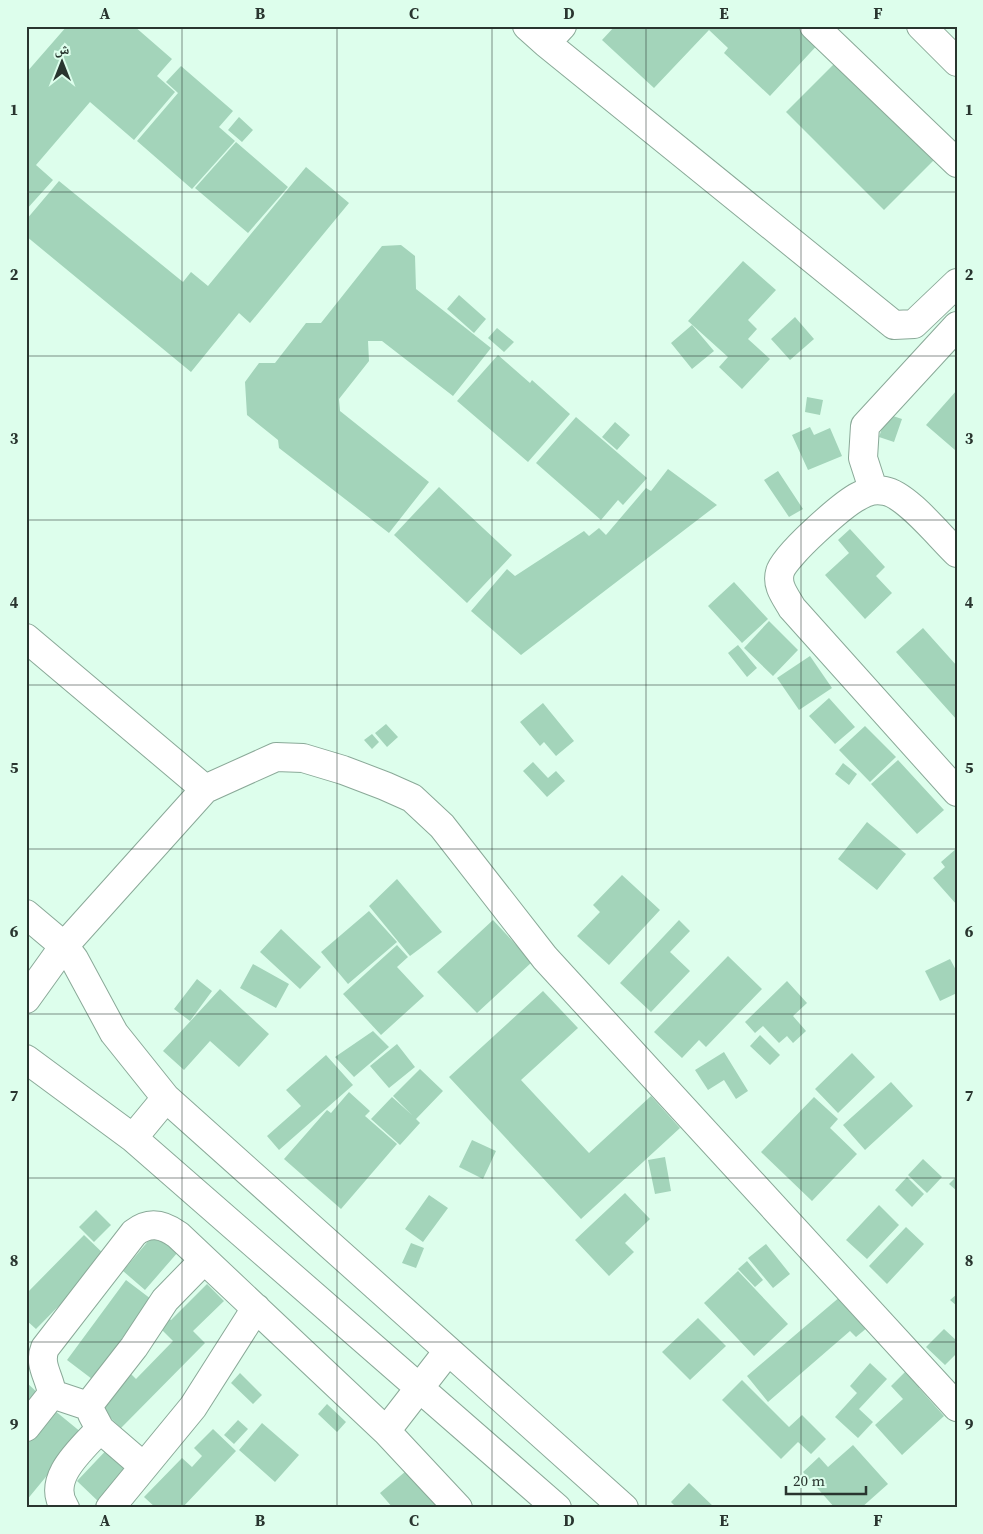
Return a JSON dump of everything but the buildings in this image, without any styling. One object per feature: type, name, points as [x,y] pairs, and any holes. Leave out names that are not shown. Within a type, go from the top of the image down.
[{"type":"street","points":[[814,26],[957,163]]},
{"type":"street","points":[[920,26],[957,62]]},
{"type":"street","points":[[545,32],[894,325],[914,324],[957,282]]},
{"type":"street","points":[[873,490],[863,458],[865,426],[957,326]]},
{"type":"street","points":[[957,553],[902,498],[888,491],[873,490],[858,496],[791,553],[780,572],[780,588],[792,608],[957,792]]},
{"type":"street","points":[[26,638],[205,789]]},
{"type":"street","points":[[26,999],[64,946],[205,789],[276,757],[303,758],[344,770],[412,798],[442,826],[545,958],[957,1407]]},
{"type":"street","points":[[26,914],[64,946],[84,974],[114,1033],[166,1098],[624,1508]]},
{"type":"street","points":[[26,1059],[132,1138],[557,1508]]},
{"type":"street","points":[[132,1138],[166,1098]]},
{"type":"street","points":[[26,1427],[52,1394],[50,1382],[42,1362],[45,1348],[134,1232],[142,1226],[164,1226],[178,1235],[386,1431],[458,1508]]},
{"type":"street","points":[[66,1508],[61,1494],[62,1474],[134,1348],[166,1300],[204,1260]]},
{"type":"street","points":[[110,1508],[142,1466],[173,1433],[193,1407],[256,1308]]},
{"type":"street","points":[[386,1431],[448,1351]]},
{"type":"street","points":[[52,1394],[94,1417],[142,1466]]}]
